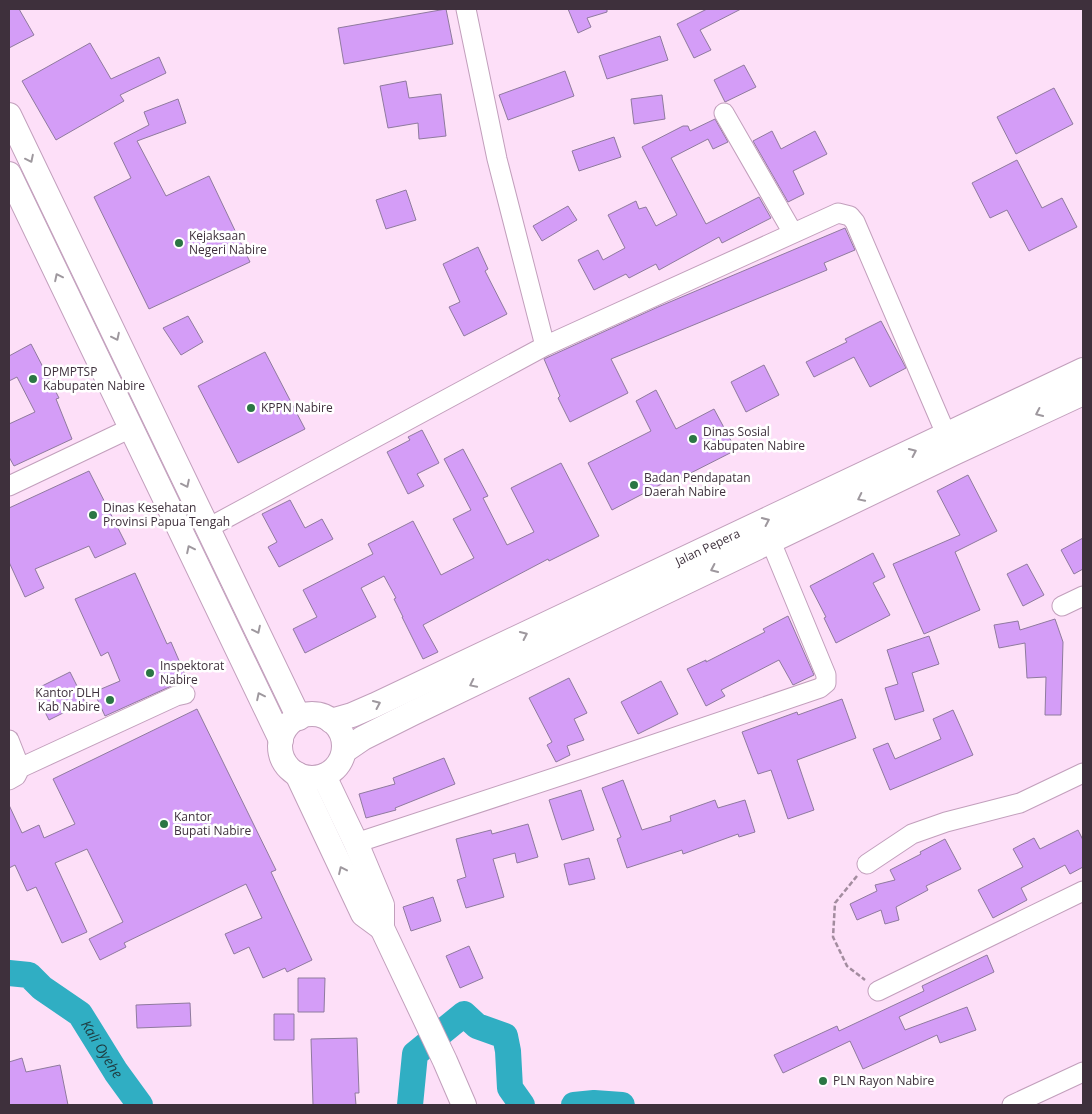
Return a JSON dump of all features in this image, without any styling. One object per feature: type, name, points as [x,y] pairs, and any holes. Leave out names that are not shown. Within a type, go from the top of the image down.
[{"type":"main road","points":[[9,115],[299,718]]},
{"type":"main road","points":[[9,174],[281,740]]},
{"type":"main road","points":[[75,312],[98,300]]},
{"type":"main road","name":"Jalan Pepera","points":[[331,720],[352,715],[375,706],[643,591],[771,542],[1083,370]]},
{"type":"main road","name":"Jalan Pepera","points":[[344,752],[363,738],[643,591],[951,444],[1083,393]]},
{"type":"main road","points":[[315,715],[331,720],[339,729],[343,738],[344,752],[340,762],[333,770],[324,776],[307,778],[297,774],[288,767],[281,751],[281,740],[285,730],[293,721],[315,715]]},
{"type":"main road","points":[[297,774],[363,914],[382,928]]},
{"type":"main road","points":[[324,776],[356,843],[382,905],[382,928],[464,1105]]},
{"type":"street","points":[[466,9],[497,159],[545,346]]},
{"type":"street","points":[[724,113],[793,233]]},
{"type":"street","points":[[208,528],[545,346],[838,213],[854,219],[951,444]]},
{"type":"street","points":[[9,486],[131,428]]},
{"type":"street","points":[[356,843],[820,688],[826,683],[826,675],[771,542]]},
{"type":"street","points":[[1062,606],[1083,596]]},
{"type":"street","points":[[9,740],[14,774],[176,696],[185,694]]},
{"type":"street","points":[[867,864],[912,834],[946,822],[1020,803],[1083,773]]},
{"type":"street","points":[[878,991],[1083,891]]},
{"type":"street","points":[[1012,1105],[1083,1072]]},
{"type":"path","points":[[867,864],[835,903],[833,937],[847,966],[878,991]]},
{"type":"building","points":[[9,9],[19,9],[34,35],[9,48]]},
{"type":"building","points":[[446,9],[453,44],[344,64],[338,28]]},
{"type":"building","points":[[568,9],[607,9],[607,12],[587,18],[591,27],[578,33]]},
{"type":"building","points":[[707,9],[741,9],[700,30],[711,50],[694,58],[677,24]]},
{"type":"building","points":[[660,36],[668,60],[607,79],[599,56]]},
{"type":"building","points":[[90,43],[111,79],[159,57],[166,73],[120,95],[124,101],[56,140],[22,81]]},
{"type":"building","points":[[744,65],[756,87],[725,102],[714,80]]},
{"type":"building","points":[[565,71],[574,96],[508,120],[499,95]]},
{"type":"building","points":[[406,81],[409,98],[441,94],[446,136],[419,139],[418,123],[388,128],[380,86]]},
{"type":"building","points":[[1054,88],[1073,124],[1016,154],[997,117]]},
{"type":"building","points":[[662,95],[665,119],[634,124],[631,99]]},
{"type":"building","name":"Kejaksaan Negeri Nabire","points":[[178,99],[186,123],[137,141],[166,196],[209,176],[250,262],[149,309],[94,197],[131,178],[114,143],[149,125],[144,112]]},
{"type":"building","points":[[715,119],[728,142],[713,149],[708,139],[671,158],[706,224],[759,197],[771,218],[722,243],[719,237],[659,270],[656,264],[629,278],[626,274],[594,290],[578,260],[598,250],[603,260],[625,248],[608,215],[636,201],[639,209],[646,207],[656,226],[677,215],[642,147],[683,126],[688,126],[690,131]]},
{"type":"building","points":[[772,131],[781,149],[815,131],[827,154],[793,171],[804,194],[788,202],[753,141]]},
{"type":"building","points":[[614,137],[621,157],[579,171],[572,151]]},
{"type":"building","points":[[1017,160],[1042,208],[1062,198],[1077,227],[1029,251],[1007,210],[990,218],[972,183]]},
{"type":"building","points":[[406,190],[416,220],[386,229],[376,200]]},
{"type":"building","points":[[568,206],[577,220],[542,241],[533,226]]},
{"type":"building","points":[[845,228],[855,250],[824,263],[827,270],[611,359],[628,393],[570,422],[558,398],[560,396],[544,359],[658,307]]},
{"type":"building","points":[[478,247],[488,269],[485,271],[507,314],[464,336],[449,307],[460,302],[443,264]]},
{"type":"building","points":[[188,316],[203,342],[181,355],[163,328]]},
{"type":"building","points":[[881,321],[906,368],[870,387],[854,357],[814,377],[806,362],[847,342],[845,339]]},
{"type":"building","points":[[31,344],[59,398],[56,399],[72,439],[14,466],[9,457],[9,424],[35,412],[17,377],[9,381],[9,356]]},
{"type":"building","name":"KPPN Nabire","points":[[265,352],[305,429],[238,463],[198,386]]},
{"type":"building","points":[[764,365],[779,395],[746,412],[731,382]]},
{"type":"building","points":[[656,390],[676,429],[714,409],[736,450],[677,480],[675,477],[612,510],[588,463],[651,431],[636,401]]},
{"type":"building","points":[[422,430],[439,463],[417,474],[424,486],[408,494],[387,452],[410,440],[408,437]]},
{"type":"building","points":[[463,449],[488,496],[483,498],[507,545],[534,532],[511,488],[561,463],[599,536],[549,561],[548,559],[423,625],[438,652],[423,659],[394,599],[396,598],[384,576],[361,588],[376,617],[305,653],[293,629],[317,617],[303,590],[373,554],[368,544],[413,521],[441,575],[474,558],[453,519],[471,510],[444,459]]},
{"type":"building","points":[[89,471],[126,544],[95,558],[89,546],[35,569],[44,588],[25,597],[9,562],[9,508]]},
{"type":"building","points":[[968,475],[997,531],[955,552],[980,610],[924,634],[893,564],[960,535],[937,491]]},
{"type":"building","points":[[290,500],[305,528],[322,519],[333,539],[279,567],[268,547],[277,542],[262,514]]},
{"type":"building","points":[[1083,538],[1083,569],[1074,574],[1061,550]]},
{"type":"building","points":[[873,553],[885,577],[873,583],[890,615],[836,643],[824,618],[826,617],[810,586]]},
{"type":"building","points":[[1027,564],[1044,595],[1023,606],[1007,574]]},
{"type":"building","points":[[135,573],[167,644],[171,642],[187,679],[105,716],[94,692],[120,681],[108,652],[101,656],[75,599]]},
{"type":"building","points":[[788,616],[814,675],[793,685],[779,660],[721,690],[725,696],[706,706],[687,669],[706,660],[706,662],[765,632],[763,629]]},
{"type":"building","points":[[1055,619],[1063,642],[1061,715],[1045,715],[1046,677],[1027,678],[1025,643],[999,648],[994,625],[1018,621],[1020,630]]},
{"type":"building","points":[[929,636],[939,664],[912,673],[924,711],[895,720],[885,688],[898,684],[887,650]]},
{"type":"building","points":[[70,672],[85,702],[49,720],[34,690]]},
{"type":"building","points":[[569,678],[587,713],[574,719],[584,740],[567,746],[570,755],[556,762],[547,745],[552,742],[529,698]]},
{"type":"building","points":[[661,681],[678,714],[638,734],[621,702]]},
{"type":"building","points":[[842,699],[856,738],[797,760],[814,810],[788,819],[771,770],[758,774],[742,732],[797,712],[798,715]]},
{"type":"building","name":"Kantor Bupati Nabire","points":[[197,709],[276,870],[271,872],[312,960],[287,972],[285,968],[263,978],[249,947],[234,954],[225,934],[262,918],[246,884],[124,943],[126,947],[100,960],[89,939],[123,922],[87,849],[55,863],[87,932],[62,943],[36,887],[27,891],[15,865],[9,868],[9,805],[22,833],[39,825],[44,838],[75,824],[53,779]]},
{"type":"building","points":[[953,710],[973,755],[890,790],[873,749],[888,743],[895,759],[941,739],[933,719]]},
{"type":"building","points":[[444,758],[455,784],[395,808],[396,810],[366,818],[359,794],[395,784],[393,778]]},
{"type":"building","points":[[623,780],[642,830],[671,821],[670,816],[715,800],[718,808],[745,800],[755,832],[739,837],[738,834],[683,854],[682,850],[627,868],[617,839],[621,837],[602,788]]},
{"type":"building","points":[[581,790],[594,830],[562,840],[549,800]]},
{"type":"building","points":[[528,824],[538,857],[517,863],[515,853],[493,859],[504,897],[466,908],[457,880],[466,877],[456,839],[491,830],[492,834]]},
{"type":"building","points":[[1078,830],[1083,840],[1083,867],[1070,874],[1065,865],[1021,888],[1027,900],[993,918],[978,890],[1023,867],[1013,849],[1034,838],[1040,849]]},
{"type":"building","points":[[945,839],[961,869],[926,886],[928,890],[896,907],[899,920],[885,924],[881,910],[857,920],[850,904],[877,891],[875,885],[895,880],[890,870]]},
{"type":"building","points":[[589,858],[595,879],[569,885],[564,864]]},
{"type":"building","points":[[433,897],[441,921],[411,931],[403,907]]},
{"type":"building","points":[[469,946],[483,978],[460,988],[446,956]]},
{"type":"building","points":[[987,955],[994,972],[899,1017],[905,1030],[967,1007],[976,1030],[940,1043],[937,1035],[863,1069],[850,1041],[783,1073],[774,1055],[837,1026],[839,1031],[924,991],[922,986]]},
{"type":"building","points":[[298,978],[325,978],[324,1012],[298,1012]]},
{"type":"building","points":[[190,1003],[191,1026],[137,1028],[136,1005]]},
{"type":"building","points":[[274,1014],[294,1014],[294,1040],[274,1040]]},
{"type":"building","points":[[357,1038],[359,1093],[355,1093],[356,1105],[313,1105],[311,1039]]},
{"type":"building","points":[[22,1058],[26,1072],[60,1065],[68,1105],[9,1105],[9,1062]]},
{"type":"waterway","name":"Kali Oyehe","points":[[9,973],[29,975],[42,988],[80,1014],[116,1072],[140,1105]]},
{"type":"waterway","name":"Kali Oyehe","points":[[410,1105],[415,1054],[464,1014],[477,1026],[505,1036],[508,1051],[510,1088],[522,1105]]},
{"type":"waterway","name":"Kali Oyehe","points":[[574,1105],[594,1103],[622,1105]]},
{"type":"place","name":"Kejaksaan Negeri Nabire","points":[[179,243]]},
{"type":"place","name":"DPMPTSP Kabupaten Nabire","points":[[33,379]]},
{"type":"place","name":"KPPN Nabire","points":[[251,408]]},
{"type":"place","name":"Dinas Sosial Kabupaten Nabire","points":[[693,439]]},
{"type":"place","name":"Badan Pendapatan Daerah Nabire","points":[[634,485]]},
{"type":"place","name":"Dinas Kesehatan Provinsi Papua Tengah","points":[[93,515]]},
{"type":"place","name":"Inspektorat Nabire","points":[[150,673]]},
{"type":"place","name":"Kantor DLH Kab Nabire","points":[[110,700]]},
{"type":"place","name":"Kantor Bupati Nabire","points":[[164,824]]},
{"type":"place","name":"PLN Rayon Nabire","points":[[823,1081]]}]
